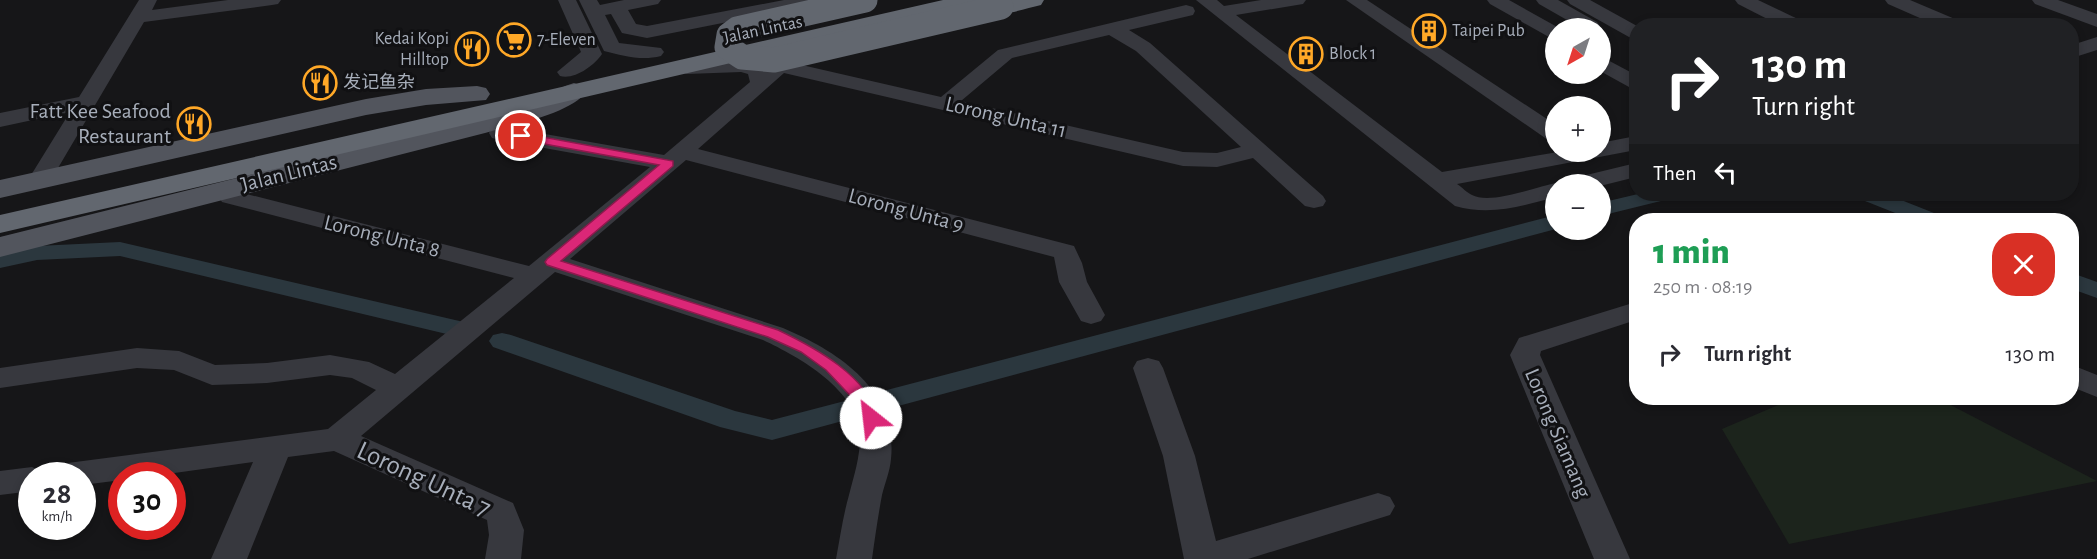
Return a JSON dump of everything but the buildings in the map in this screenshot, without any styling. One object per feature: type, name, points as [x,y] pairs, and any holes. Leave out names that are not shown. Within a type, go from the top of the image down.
[{"type":"highway","points":[[865,0],[737,29],[729,35],[727,47],[730,52],[744,58],[774,60],[1033,0]]},
{"type":"highway","name":"Jalan Lintas","points":[[0,224],[511,105],[654,52],[909,0]]},
{"type":"highway","name":"Jalan Lintas","points":[[0,205],[477,94],[679,69],[972,0]]},
{"type":"main road","name":"Jalan Lintas","points":[[0,247],[475,127],[552,104],[571,82]]},
{"type":"main road","name":"Jalan Lintas","points":[[0,189],[366,106],[426,97],[477,94]]},
{"type":"street","points":[[40,180],[142,8],[272,0]]},
{"type":"street","points":[[567,0],[592,54],[571,82]]},
{"type":"street","points":[[652,0],[617,7],[591,6],[611,47],[632,52],[654,52]]},
{"type":"street","points":[[617,7],[629,29],[647,32],[813,0]]},
{"type":"street","points":[[1212,6],[1297,0]]},
{"type":"street","points":[[1354,0],[1545,128]]},
{"type":"street","points":[[1496,0],[1545,29]]},
{"type":"street","points":[[1545,0],[1576,18]]},
{"type":"street","points":[[1576,0],[1629,29]]},
{"type":"street","points":[[1602,0],[1636,18]]},
{"type":"street","points":[[1744,0],[1781,18]]},
{"type":"street","points":[[1894,0],[1936,18]]},
{"type":"street","points":[[2041,0],[2097,21]]},
{"type":"street","points":[[1212,6],[1464,201],[1474,206],[1545,192]]},
{"type":"street","points":[[946,103],[1005,54],[1186,11]]},
{"type":"street","points":[[1111,28],[1143,47],[1314,201]]},
{"type":"street","points":[[96,471],[337,439],[486,317],[759,85],[780,66],[786,50],[803,39]]},
{"type":"street","points":[[1611,39],[1629,50]]},
{"type":"street","points":[[2079,50],[2097,43]]},
{"type":"street","points":[[2079,54],[2097,59]]},
{"type":"street","points":[[679,69],[720,65],[741,66],[758,70],[759,85]]},
{"type":"street","name":"Lorong Unta 11","points":[[780,66],[1183,159],[1216,160],[1259,150]]},
{"type":"street","points":[[1611,68],[1629,79]]},
{"type":"street","points":[[0,120],[85,102]]},
{"type":"street","points":[[500,133],[675,157]]},
{"type":"street","points":[[1611,147],[1629,144]]},
{"type":"street","name":"Lorong Unta 9","points":[[675,157],[1065,252],[1070,263],[1073,282],[1091,315]]},
{"type":"street","points":[[1438,180],[1545,160]]},
{"type":"street","points":[[1607,162],[1626,173]]},
{"type":"street","points":[[1611,176],[1626,173]]},
{"type":"street","name":"Lorong Unta 8","points":[[231,197],[543,268]]},
{"type":"street","points":[[543,268],[773,334],[806,349],[831,367],[871,418],[875,461],[854,559]]},
{"type":"street","name":"Lorong Siamang","points":[[1612,559],[1525,355],[1529,345],[1629,314]]},
{"type":"street","points":[[0,378],[137,358],[179,362],[212,375],[267,373],[330,366],[358,369],[399,388]]},
{"type":"street","points":[[1148,368],[1179,456],[1202,559],[1378,506]]},
{"type":"street","points":[[2079,378],[2097,387]]},
{"type":"street","name":"Lorong Unta 7","points":[[337,439],[501,512],[508,526],[508,540],[503,559]]},
{"type":"street","points":[[229,559],[276,447]]},
{"type":"shaded area","points":[[1779,405],[1950,405],[2097,481],[1789,544],[1722,429]]},
{"type":"waterway","points":[[1611,207],[1634,201]]},
{"type":"waterway","points":[[1885,201],[1914,213]]},
{"type":"waterway","points":[[502,341],[730,420],[772,430],[1545,225]]},
{"type":"waterway","points":[[0,261],[37,253],[120,249],[455,328]]},
{"type":"waterway","points":[[2079,283],[2097,291]]},
{"type":"place","name":"Taipei Pub","points":[[1429,31]]},
{"type":"place","name":"7-Eleven","points":[[514,40]]},
{"type":"place","name":"Kedai Kopi Hilltop","points":[[472,49]]},
{"type":"place","name":"Block 1","points":[[1306,54]]},
{"type":"place","name":"发记鱼杂","points":[[320,83]]},
{"type":"place","name":"Fatt Kee Seafood Restaurant","points":[[194,124]]},
{"type":"route","points":[[521,136],[669,163],[551,262],[773,334],[806,349],[831,367],[867,403],[871,418]]}]
